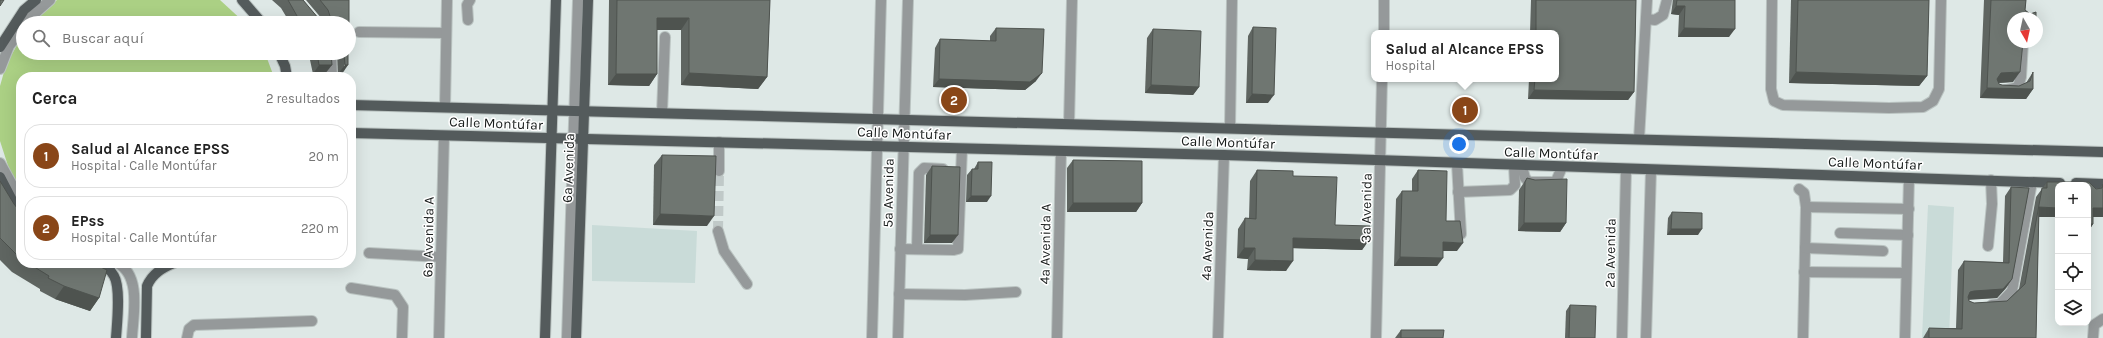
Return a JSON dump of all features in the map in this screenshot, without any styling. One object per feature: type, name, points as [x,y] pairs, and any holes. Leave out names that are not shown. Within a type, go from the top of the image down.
[{"type":"main road","points":[[20,16],[24,10],[36,0]]},
{"type":"main road","points":[[242,0],[256,16]]},
{"type":"main road","name":"6a Avenida","points":[[545,338],[556,0]]},
{"type":"main road","name":"6a Avenida","points":[[576,338],[580,111],[588,0]]},
{"type":"main road","points":[[0,47],[16,22]]},
{"type":"main road","points":[[282,60],[286,72]]},
{"type":"main road","name":"Calle Montúfar","points":[[356,105],[2103,152]]},
{"type":"main road","name":"Calle Montúfar","points":[[356,134],[1224,155],[1518,166],[1991,180],[2055,184]]},
{"type":"main road","points":[[0,177],[16,205]]},
{"type":"main road","name":"Calle Montúfar","points":[[2091,186],[2103,184]]},
{"type":"main road","points":[[108,268],[115,276],[117,286],[116,338]]},
{"type":"main road","points":[[146,338],[147,286],[150,279],[157,272],[165,268]]},
{"type":"street","points":[[31,16],[50,0]]},
{"type":"street","points":[[445,107],[447,0]]},
{"type":"street","points":[[468,20],[467,5],[470,0]]},
{"type":"street","points":[[578,0],[580,111]]},
{"type":"street","name":"5a Avenida","points":[[872,338],[881,0]]},
{"type":"street","name":"5a Avenida","points":[[898,338],[908,0]]},
{"type":"street","points":[[1068,124],[1072,0]]},
{"type":"street","points":[[1230,128],[1232,0]]},
{"type":"street","points":[[1384,0],[1384,30]]},
{"type":"street","points":[[1639,139],[1647,0]]},
{"type":"street","points":[[1646,18],[1655,20],[1663,15],[1667,0]]},
{"type":"street","points":[[1772,0],[1771,89],[1774,101],[1782,105],[1889,108],[1923,107],[1933,101],[1939,89],[1941,0]]},
{"type":"street","points":[[359,32],[446,33]]},
{"type":"street","points":[[0,69],[9,46],[16,37]]},
{"type":"street","points":[[662,113],[665,37]]},
{"type":"street","points":[[1996,89],[2010,90],[2018,86],[2021,77],[2023,48]]},
{"type":"street","points":[[331,60],[332,72]]},
{"type":"street","name":"3a Avenida","points":[[1376,338],[1382,82]]},
{"type":"street","name":"6a Avenida A","points":[[439,338],[444,136]]},
{"type":"street","points":[[567,338],[579,140]]},
{"type":"street","points":[[719,142],[719,171]]},
{"type":"street","points":[[900,249],[958,249],[962,149]]},
{"type":"street","name":"4a Avenida A","points":[[1056,338],[1061,151]]},
{"type":"street","name":"4a Avenida","points":[[1218,338],[1224,155]]},
{"type":"street","points":[[0,163],[16,192]]},
{"type":"street","points":[[1457,164],[1462,243]]},
{"type":"street","points":[[1458,192],[1510,190],[1515,185],[1518,166]]},
{"type":"street","points":[[1518,166],[1529,182],[1554,182],[1558,179],[1562,167]]},
{"type":"street","points":[[917,249],[920,170],[924,168],[961,169]]},
{"type":"street","name":"2a Avenida","points":[[1622,338],[1626,169]]},
{"type":"street","points":[[1646,338],[1651,170]]},
{"type":"street","points":[[1905,338],[1909,178]]},
{"type":"street","points":[[1988,246],[1992,204],[1991,180]]},
{"type":"street","points":[[1984,305],[2000,304],[2012,291],[2032,182]]},
{"type":"street","points":[[1799,189],[1804,193],[1806,207],[1803,338]]},
{"type":"street","points":[[1806,207],[1909,209]]},
{"type":"street","points":[[718,231],[724,251],[747,284]]},
{"type":"street","points":[[1840,233],[1908,235]]},
{"type":"street","points":[[1805,248],[1883,251]]},
{"type":"street","points":[[369,253],[441,257]]},
{"type":"street","points":[[124,268],[129,273],[132,284],[134,304],[132,338]]},
{"type":"street","points":[[1804,272],[1906,273]]},
{"type":"street","points":[[351,288],[395,295],[403,307],[402,338]]},
{"type":"street","points":[[899,294],[965,295],[1016,292]]},
{"type":"street","points":[[2093,338],[2094,325],[2103,320]]},
{"type":"street","points":[[187,338],[189,329],[194,325],[312,321]]},
{"type":"shaded area","points":[[1928,205],[1954,207],[1949,338],[1922,338]]},
{"type":"shaded area","points":[[592,225],[697,231],[695,283],[592,281]]},
{"type":"green space","points":[[57,0],[220,0],[237,16],[39,16]]},
{"type":"green space","points":[[16,47],[16,60],[268,60],[272,72],[16,72],[16,184],[11,175],[0,141],[0,86],[6,65]]},
{"type":"building","points":[[0,0],[4,0],[0,6]]},
{"type":"building","points":[[288,0],[303,0],[316,16],[297,16]]},
{"type":"building","points":[[320,0],[349,0],[349,16],[330,16],[328,10]]},
{"type":"building","points":[[617,0],[770,0],[767,77],[689,73],[689,18],[657,18],[657,74],[616,74]]},
{"type":"building","points":[[1536,0],[1636,0],[1634,92],[1534,90],[1535,82],[1559,82],[1559,30],[1536,30]]},
{"type":"building","points":[[1677,0],[1735,0],[1735,29],[1684,28],[1685,6],[1676,6]]},
{"type":"building","points":[[1798,0],[1929,0],[1927,76],[1796,72]]},
{"type":"building","points":[[1991,0],[2026,0],[2025,10],[2028,12],[2007,12],[2007,48],[2022,48],[2020,72],[2001,73],[1997,79],[1999,84],[2002,85],[2019,86],[2030,81],[2033,72],[2033,89],[1987,88]]},
{"type":"building","points":[[1253,27],[1276,28],[1274,95],[1252,94]]},
{"type":"building","points":[[996,28],[1044,29],[1042,73],[1030,82],[939,79],[940,39],[996,41]]},
{"type":"building","points":[[1153,29],[1201,31],[1199,87],[1151,85]]},
{"type":"building","points":[[318,60],[332,60],[332,65],[319,65]]},
{"type":"building","points":[[345,60],[348,60],[348,65],[345,65]]},
{"type":"building","points":[[662,155],[716,156],[714,216],[660,214]]},
{"type":"building","points":[[1073,160],[1142,161],[1142,203],[1073,203]]},
{"type":"building","points":[[978,162],[992,162],[991,196],[971,196],[972,169],[978,169]]},
{"type":"building","points":[[932,166],[960,167],[958,235],[930,235]]},
{"type":"building","points":[[1257,170],[1293,171],[1293,176],[1337,177],[1335,225],[1370,226],[1369,240],[1293,238],[1293,261],[1255,260],[1255,248],[1244,248],[1245,218],[1256,219]]},
{"type":"building","points":[[1418,170],[1447,171],[1446,221],[1460,221],[1463,243],[1443,242],[1443,258],[1400,257],[1402,191],[1418,191]]},
{"type":"building","points":[[1527,178],[1535,180],[1567,179],[1566,223],[1524,223],[1525,182]]},
{"type":"building","points":[[0,181],[16,207],[16,254],[0,238]]},
{"type":"building","points":[[2047,182],[2055,182],[2055,208],[2039,207],[2036,338],[1929,338],[1929,328],[1962,329],[1964,261],[2009,263],[2011,187],[2029,188],[2012,279],[2003,289],[1970,292],[1968,297],[1969,301],[1974,303],[2007,301],[2025,284],[2042,188],[2047,188]]},
{"type":"building","points":[[2091,184],[2096,189],[2102,188],[2103,184],[2103,208],[2093,208],[2093,224],[2091,224]]},
{"type":"building","points":[[1672,212],[1702,213],[1702,229],[1671,229]]},
{"type":"building","points":[[36,268],[103,268],[107,270],[99,298],[64,286],[48,278],[49,276]]},
{"type":"building","points":[[1570,305],[1596,306],[1595,338],[1569,338]]},
{"type":"building","points":[[1401,330],[1444,330],[1443,338],[1401,338]]},
{"type":"tunnel","points":[[718,231],[719,171]]},
{"type":"place","name":"EPss","points":[[954,100]]},
{"type":"place","name":"Salud al Alcance EPSS","points":[[1465,110]]}]
